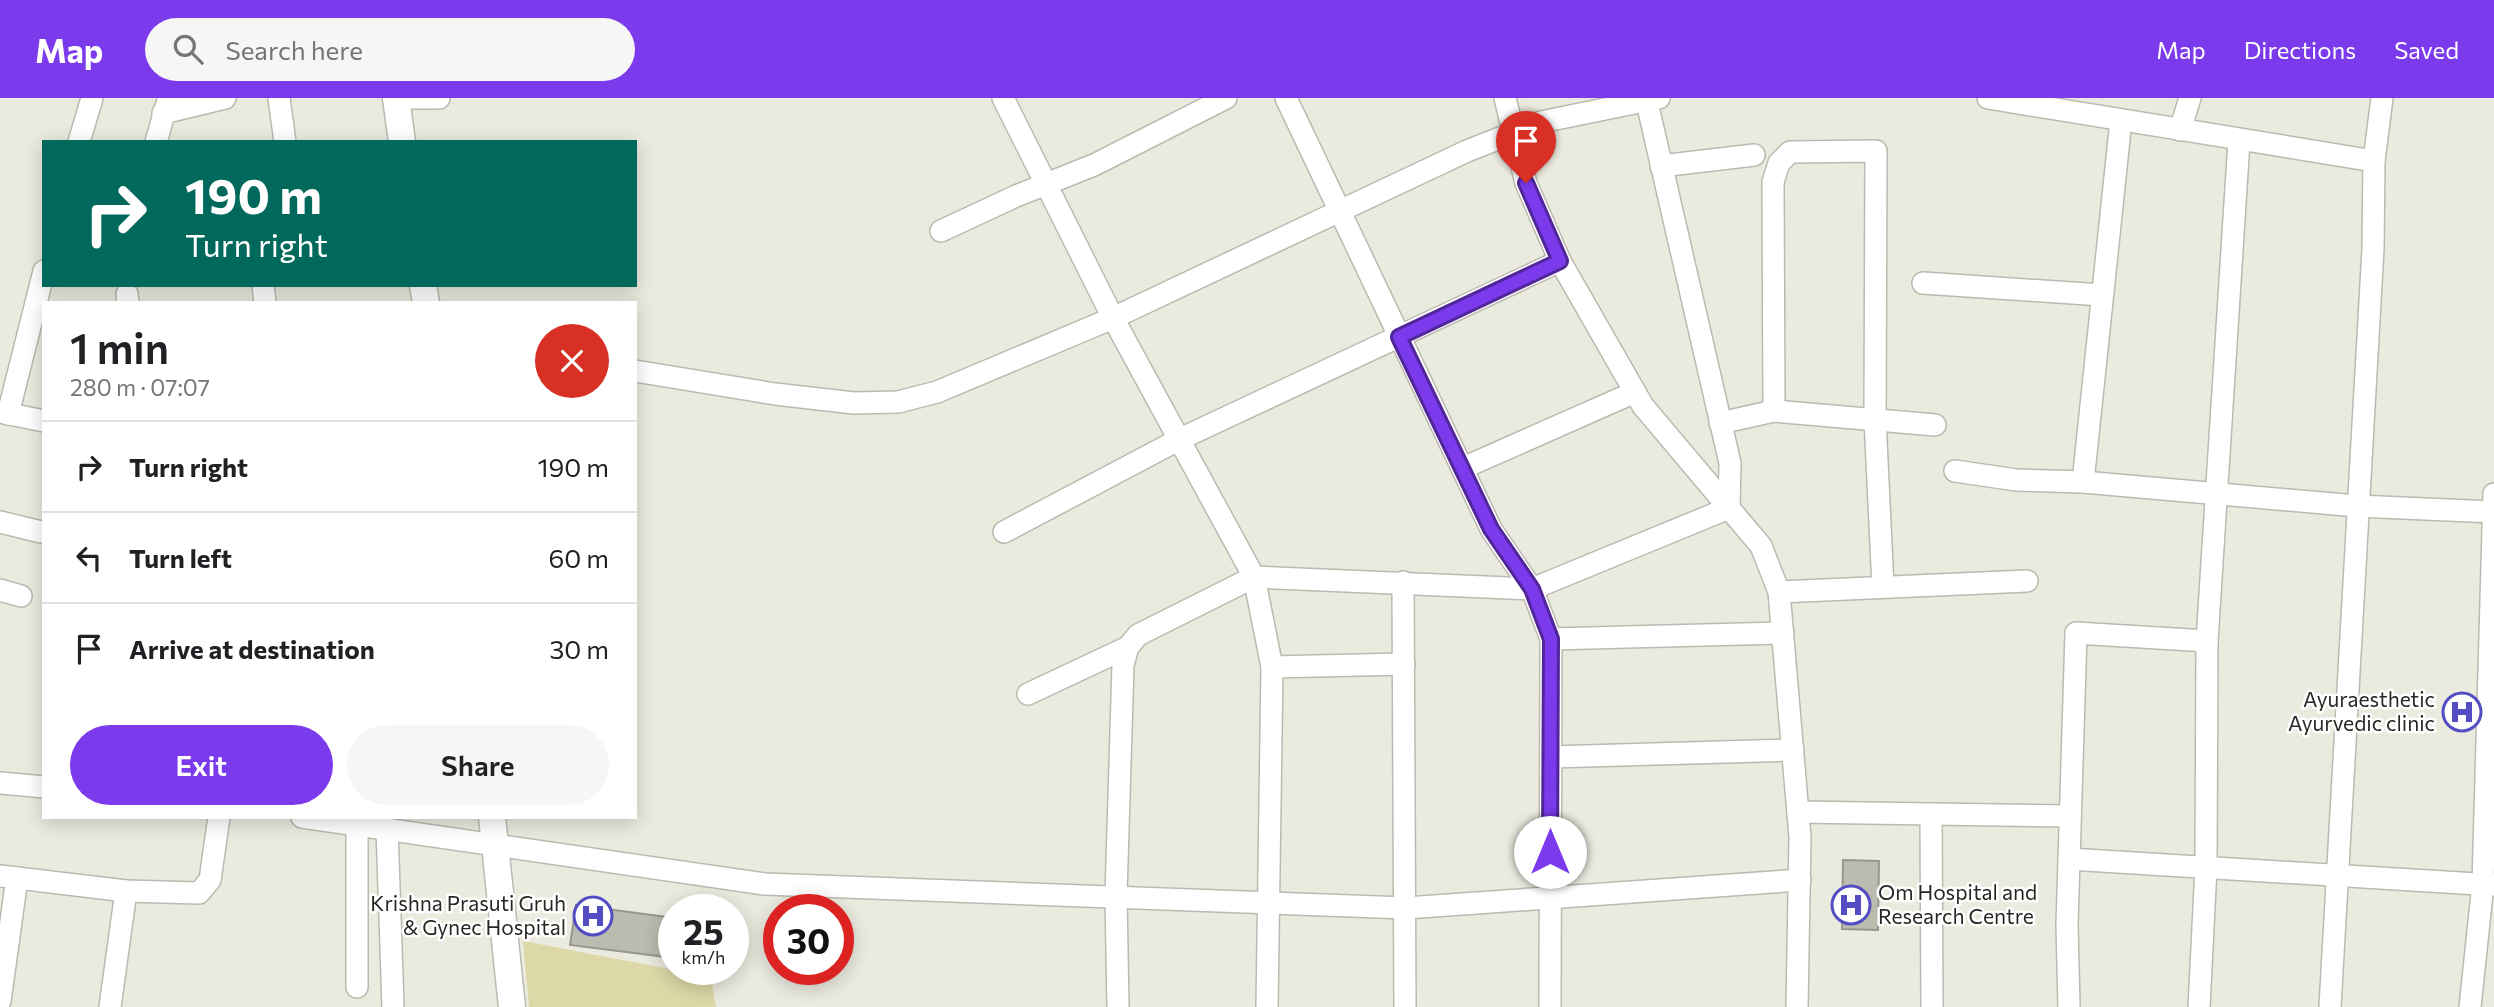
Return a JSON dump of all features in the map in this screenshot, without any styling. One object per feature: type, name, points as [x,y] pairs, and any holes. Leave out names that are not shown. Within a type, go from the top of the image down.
[{"type":"street","points":[[80,140],[92,98]]},
{"type":"street","points":[[157,140],[166,105],[225,98]]},
{"type":"street","points":[[279,98],[285,140]]},
{"type":"street","points":[[402,140],[396,98],[439,98]]},
{"type":"street","points":[[1003,98],[1114,318],[1254,577],[1272,667],[1271,904],[1267,1007]]},
{"type":"street","points":[[941,231],[1094,165],[1226,98]]},
{"type":"street","points":[[1286,98],[1491,529],[1532,589],[1551,639],[1550,1007]]},
{"type":"street","points":[[1505,98],[1526,183],[1560,261],[1643,407],[1761,546],[1779,592],[1798,812],[1800,880],[1797,1007]]},
{"type":"street","points":[[1988,98],[2374,161]]},
{"type":"street","points":[[2180,131],[2190,98]]},
{"type":"street","points":[[2330,1007],[2373,249],[2374,161],[2382,98]]},
{"type":"street","points":[[637,371],[775,394],[854,403],[898,402],[937,392],[1114,318],[1339,208],[1513,133],[1541,122],[1651,99],[1661,166],[1730,463],[1729,508]]},
{"type":"street","points":[[2083,482],[2121,120]]},
{"type":"street","points":[[2199,1007],[2206,867],[2207,640],[2219,494],[2239,141]]},
{"type":"street","points":[[1774,411],[1773,181],[1779,163],[1790,152],[1877,150],[1875,419],[1883,587]]},
{"type":"street","points":[[1661,166],[1754,155]]},
{"type":"street","points":[[1004,532],[1178,440],[1560,261]]},
{"type":"street","points":[[42,278],[4,413],[42,421]]},
{"type":"street","points":[[1923,283],[2102,295]]},
{"type":"street","points":[[1463,468],[1635,392]]},
{"type":"street","points":[[1720,423],[1774,411],[1935,425]]},
{"type":"street","points":[[1955,471],[2016,480],[2083,482],[2357,506],[2493,506],[2488,884],[2470,1007]]},
{"type":"street","points":[[1118,1007],[1116,895],[1122,665],[1128,647],[1138,635],[1254,577],[1532,589],[1729,508]]},
{"type":"street","points":[[0,522],[41,532]]},
{"type":"street","points":[[1779,592],[2027,581]]},
{"type":"street","points":[[1403,582],[1405,1007]]},
{"type":"street","points":[[0,590],[21,596]]},
{"type":"street","points":[[2069,1007],[2069,859],[2077,633],[2207,640]]},
{"type":"street","points":[[1551,639],[1783,634]]},
{"type":"street","points":[[1028,694],[1128,647]]},
{"type":"street","points":[[1272,667],[1404,664]]},
{"type":"street","points":[[1551,757],[1793,750]]},
{"type":"street","points":[[0,783],[42,787]]},
{"type":"street","points":[[1798,812],[2070,816]]},
{"type":"street","points":[[1931,814],[1932,1007]]},
{"type":"street","points":[[0,1001],[8,877],[126,891],[188,895],[206,888],[210,880],[219,819]]},
{"type":"street","points":[[318,819],[765,884],[1116,895],[1406,908],[1800,880]]},
{"type":"street","points":[[492,819],[512,1007]]},
{"type":"street","points":[[357,824],[357,987]]},
{"type":"street","points":[[387,828],[393,1007]]},
{"type":"street","points":[[2069,859],[2488,884]]},
{"type":"street","points":[[110,1007],[126,891]]},
{"type":"shaded area","points":[[523,941],[658,967],[658,985],[712,985],[716,1007],[529,1007]]},
{"type":"building","points":[[1843,860],[1879,861],[1878,930],[1842,929]]},
{"type":"building","points":[[576,905],[658,916],[658,956],[570,945]]},
{"type":"place","name":"Ayuraesthetic Ayurvedic clinic","points":[[2462,712]]},
{"type":"place","name":"Om Hospital and Research Centre","points":[[1851,905]]},
{"type":"place","name":"Krishna Prasuti Gruh & Gynec Hospital","points":[[593,916]]},
{"type":"route","points":[[1526,183],[1560,261],[1399,337],[1491,529],[1532,589],[1551,639],[1550,852]]}]
